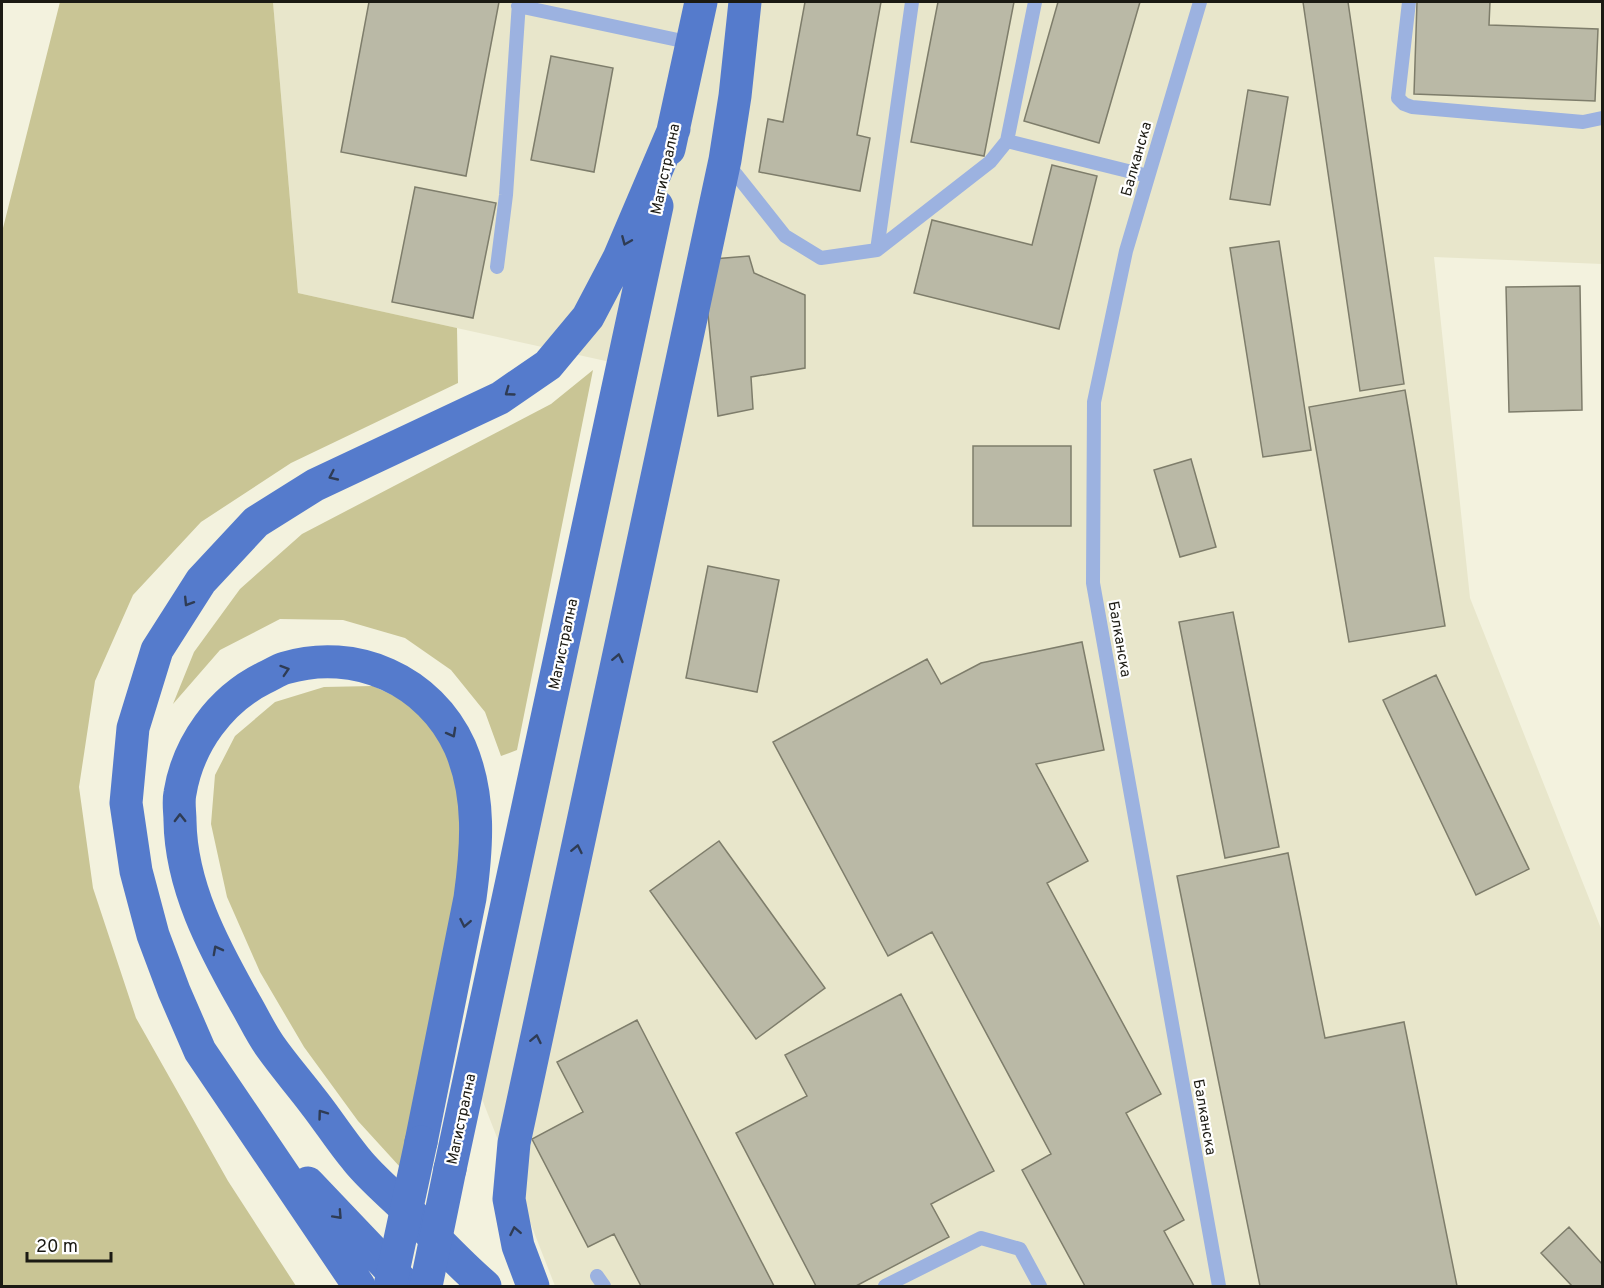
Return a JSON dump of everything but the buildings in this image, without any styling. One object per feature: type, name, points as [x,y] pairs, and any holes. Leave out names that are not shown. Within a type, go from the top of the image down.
[{"type":"main road","name":"Магистрална","points":[[426,1287],[701,2]]},
{"type":"main road","points":[[533,1287],[518,1246],[509,1199],[514,1143],[725,160],[735,96],[745,2]]},
{"type":"main road","points":[[359,1287],[200,1051],[174,991],[153,936],[135,871],[126,803],[133,728],[157,650],[201,581],[256,522],[315,485],[500,399],[548,365],[588,317],[619,258],[674,129]]},
{"type":"main road","points":[[390,1287],[421,1142],[471,889],[475,861],[476,823],[471,782],[460,747],[445,721],[427,699],[404,681],[375,669],[343,662],[314,663],[284,668],[238,694],[217,714],[199,739],[186,768],[179,795],[180,842],[188,875],[205,927],[269,1045],[357,1161],[485,1287]]},
{"type":"main road","points":[[241,1112],[406,1287]]},
{"type":"lane","points":[[877,250],[912,2]]},
{"type":"lane","points":[[725,160],[785,236],[821,258],[877,250],[990,162],[1006,141],[1035,2]]},
{"type":"lane","name":"Балканска","points":[[1200,2],[1126,251],[1094,402],[1093,583],[1219,1287]]},
{"type":"lane","points":[[1409,2],[1398,98],[1404,104],[1412,107],[1584,122],[1602,118]]},
{"type":"lane","points":[[497,267],[506,195],[519,4],[692,43]]},
{"type":"lane","points":[[1006,141],[1148,176]]},
{"type":"lane","points":[[885,1287],[981,1238],[1020,1249],[1040,1287]]},
{"type":"shaded area","points":[[60,2],[273,2],[298,293],[457,328],[458,383],[291,463],[201,522],[133,595],[95,681],[79,787],[93,888],[136,1018],[228,1181],[296,1286],[2,1286],[2,232]]},
{"type":"shaded area","points":[[273,2],[1602,2],[1602,264],[1434,257],[1470,598],[1602,931],[1602,1286],[555,1286],[473,1076],[624,365],[298,293]]},
{"type":"shaded area","points":[[593,370],[517,750],[501,756],[485,712],[451,670],[405,638],[343,620],[280,619],[220,650],[173,704],[194,652],[240,589],[302,534],[551,404]]},
{"type":"shaded area","points":[[373,686],[420,708],[445,745],[464,799],[465,856],[400,1167],[358,1121],[304,1047],[260,972],[227,897],[211,824],[215,775],[235,736],[275,702],[324,687]]}]
